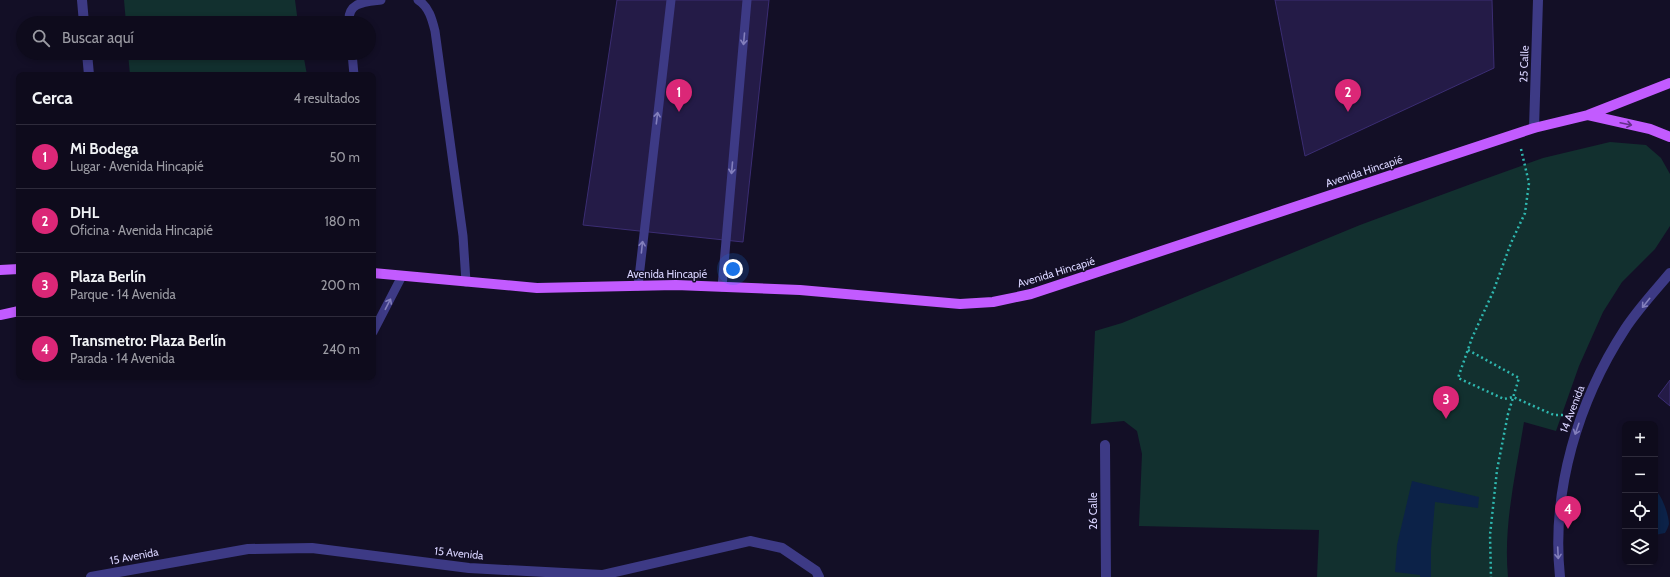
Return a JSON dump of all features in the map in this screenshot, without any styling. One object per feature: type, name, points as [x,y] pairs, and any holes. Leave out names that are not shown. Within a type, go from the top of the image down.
[{"type":"main road","name":"Avenida Hincapié","points":[[376,273],[538,288],[676,285],[800,290],[960,304],[993,302],[1031,294],[1534,128],[1588,116],[1670,83]]},
{"type":"main road","points":[[1588,116],[1650,128],[1670,137]]},
{"type":"main road","points":[[0,270],[16,268]]},
{"type":"main road","points":[[0,315],[16,312]]},
{"type":"street","points":[[82,0],[83,16]]},
{"type":"street","name":"25 Calle","points":[[1534,128],[1538,0]]},
{"type":"street","points":[[88,60],[89,72]]},
{"type":"street","name":"14 Avenida","points":[[1560,577],[1557,530],[1559,509],[1570,450],[1582,416],[1601,373],[1625,329],[1670,273]]},
{"type":"street","name":"26 Calle","points":[[1105,445],[1106,577]]},
{"type":"street","name":"15 Avenida","points":[[91,577],[248,549],[312,548],[469,568],[602,575],[750,541],[782,548],[817,574]]},
{"type":"lane","points":[[348,16],[353,7],[362,2],[381,0]]},
{"type":"lane","points":[[418,0],[431,15],[435,32],[462,236],[466,282]]},
{"type":"lane","points":[[638,286],[671,0]]},
{"type":"lane","points":[[722,287],[747,0]]},
{"type":"lane","points":[[353,60],[354,72]]},
{"type":"lane","points":[[376,326],[402,276]]},
{"type":"path","points":[[1516,134],[1524,158],[1529,183],[1526,213],[1511,243],[1458,378],[1504,399],[1513,397],[1554,415]]},
{"type":"path","points":[[1468,350],[1519,378],[1508,414],[1497,470],[1490,535],[1491,577]]},
{"type":"green space","points":[[124,0],[295,0],[297,16],[125,16]]},
{"type":"green space","points":[[129,60],[304,60],[306,72],[130,72]]},
{"type":"green space","points":[[1610,142],[1646,145],[1661,158],[1670,174],[1670,226],[1655,249],[1622,282],[1603,312],[1579,366],[1556,431],[1524,422],[1511,499],[1507,538],[1508,577],[1317,577],[1319,530],[1139,526],[1142,454],[1137,431],[1124,421],[1091,424],[1095,331],[1122,323],[1360,225],[1471,184],[1543,158]]},
{"type":"water","points":[[1412,481],[1479,497],[1478,508],[1435,502],[1431,550],[1431,577],[1420,577],[1420,575],[1395,572],[1397,545]]},
{"type":"water","points":[[1658,493],[1665,506],[1668,516],[1669,524],[1665,533],[1658,534]]},
{"type":"building","points":[[617,0],[769,0],[743,242],[583,225]]},
{"type":"building","points":[[1275,0],[1492,0],[1494,68],[1305,156]]},
{"type":"building","points":[[1670,380],[1670,406],[1658,396]]},
{"type":"place","name":"Mi Bodega","points":[[679,112]]},
{"type":"place","name":"DHL","points":[[1348,112]]},
{"type":"place","name":"Plaza Berlín","points":[[1446,419]]},
{"type":"place","name":"Transmetro: Plaza Berlín","points":[[1568,529]]}]
